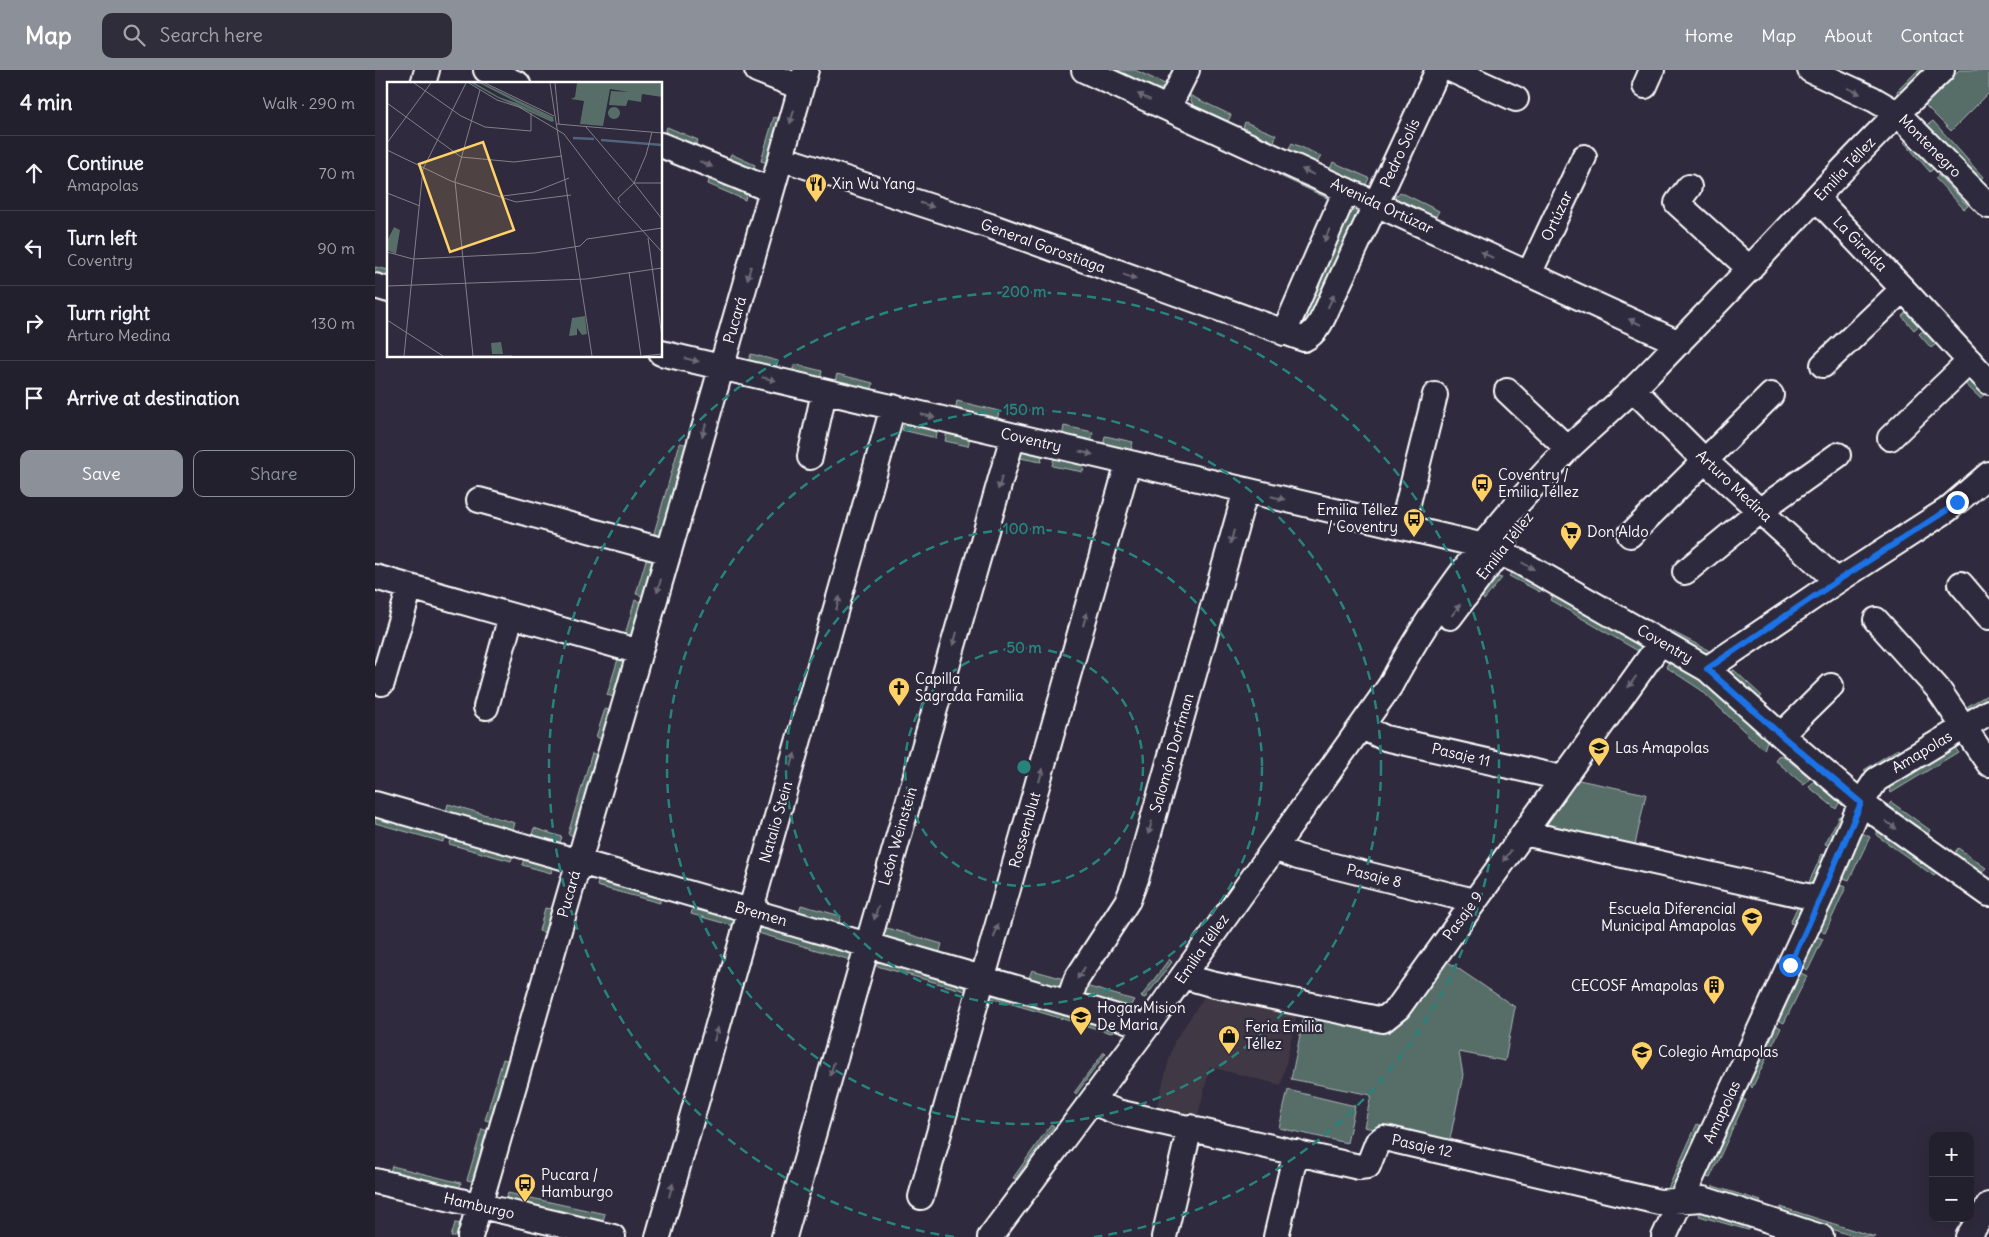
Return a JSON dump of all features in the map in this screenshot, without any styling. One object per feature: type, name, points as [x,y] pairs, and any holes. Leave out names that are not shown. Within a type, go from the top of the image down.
[{"type":"street","points":[[486,70],[513,82]]},
{"type":"street","name":"Pucará","points":[[470,1237],[722,368],[803,78],[757,70]]},
{"type":"street","name":"Avenida Ortúzar","points":[[1085,70],[1679,343]]},
{"type":"street","points":[[1168,108],[1187,70]]},
{"type":"street","name":"Pedro Solís","points":[[1294,336],[1311,336],[1316,330],[1438,70]]},
{"type":"street","points":[[1452,70],[1517,99]]},
{"type":"street","name":"Montenegro","points":[[1810,70],[1873,99],[1897,113],[1989,206]]},
{"type":"street","name":"Emilia Téllez","points":[[997,1232],[1147,1028],[1186,970],[1390,686],[1444,625],[1529,491],[1568,449],[1625,397],[1679,343],[1897,113],[1942,70]]},
{"type":"street","points":[[663,145],[771,190]]},
{"type":"street","name":"Ortúzar","points":[[1529,274],[1584,157]]},
{"type":"street","name":"General Gorostiaga","points":[[781,158],[990,226],[1294,336]]},
{"type":"street","points":[[1689,187],[1677,203],[1750,269]]},
{"type":"street","points":[[1294,336],[1346,190]]},
{"type":"street","name":"La Giralda","points":[[1817,199],[1903,288],[1989,382]]},
{"type":"street","points":[[1823,365],[1903,288]]},
{"type":"street","name":"Coventry","points":[[663,353],[1492,549],[1518,560],[1707,669],[1861,803],[1989,894]]},
{"type":"street","points":[[1890,438],[1970,361]]},
{"type":"street","points":[[1507,391],[1568,449]]},
{"type":"street","points":[[810,457],[824,392]]},
{"type":"street","points":[[1402,527],[1435,395]]},
{"type":"street","points":[[1630,534],[1771,395]]},
{"type":"street","name":"Emilia Téllez","points":[[1492,549],[1572,464],[1625,397]]},
{"type":"street","name":"Arturo Medina","points":[[1625,397],[1705,461],[1837,581]]},
{"type":"street","name":"Natalio Stein","points":[[658,1237],[893,408]]},
{"type":"street","name":"León Weinstein","points":[[784,1237],[1013,436]]},
{"type":"street","points":[[1685,572],[1759,511],[1838,455]]},
{"type":"street","name":"Rossemblut","points":[[921,1197],[1128,463]]},
{"type":"street","points":[[1707,669],[1837,581],[1947,510],[1989,474]]},
{"type":"street","name":"Salomón Dorfman","points":[[1068,1003],[1077,980],[1128,900],[1136,879],[1246,490]]},
{"type":"street","points":[[479,500],[669,552]]},
{"type":"street","points":[[375,577],[640,652]]},
{"type":"street","points":[[1961,584],[1989,617]]},
{"type":"street","points":[[382,683],[410,587]]},
{"type":"street","points":[[486,707],[511,616]]},
{"type":"street","points":[[1876,620],[1938,689],[1963,727]]},
{"type":"street","name":"Pasaje 9","points":[[1186,970],[1211,984],[1383,1020],[1398,1008],[1661,642]]},
{"type":"street","points":[[1781,735],[1831,686]]},
{"type":"street","name":"Amapolas","points":[[1664,1237],[1820,899],[1861,803],[1876,780],[1989,712]]},
{"type":"street","name":"Pasaje 11","points":[[1362,726],[1385,738],[1562,778]]},
{"type":"street","name":"Amapolas","points":[[1963,727],[1989,764]]},
{"type":"street","name":"Bremen","points":[[375,804],[867,944],[1147,1028]]},
{"type":"street","points":[[1524,833],[1820,899]]},
{"type":"street","name":"Pasaje 8","points":[[1275,848],[1298,857],[1474,901]]},
{"type":"street","points":[[1186,970],[1378,1008],[1386,1002],[1415,961]]},
{"type":"street","name":"Pasaje 12","points":[[1093,1102],[1117,1112],[1190,1127],[1359,1167],[1368,1166],[1377,1143],[1383,1138],[1659,1202],[1681,1201]]},
{"type":"street","points":[[1164,1237],[1190,1127]]},
{"type":"street","points":[[1276,1237],[1296,1152]]},
{"type":"street","name":"Hamburgo","points":[[375,1182],[613,1237]]},
{"type":"street","points":[[1681,1201],[1703,1200],[1821,1237]]},
{"type":"street","points":[[1969,1237],[1989,1205]]},
{"type":"shaded area","name":"Feria Emilia Téllez","points":[[1211,987],[1298,1008],[1281,1085],[1210,1067],[1196,1123],[1155,1112],[1174,1042]]},
{"type":"green space","points":[[1117,70],[1135,70],[1169,86],[1166,89],[1158,89]]},
{"type":"green space","points":[[1918,70],[1926,70],[1901,95],[1898,94],[1897,91]]},
{"type":"green space","points":[[1959,70],[1989,70],[1989,93],[1951,131],[1924,104]]},
{"type":"green space","points":[[1189,95],[1231,115],[1228,121],[1193,105]]},
{"type":"green space","points":[[774,117],[783,119],[770,164],[761,161]]},
{"type":"green space","points":[[1933,121],[1983,177],[1978,182],[1926,126]]},
{"type":"green space","points":[[1245,122],[1276,135],[1274,142],[1243,128]]},
{"type":"green space","points":[[667,127],[698,140],[694,150],[663,137]]},
{"type":"green space","points":[[1907,140],[1934,168],[1930,172],[1904,142]]},
{"type":"green space","points":[[1292,143],[1321,156],[1317,163],[1288,150]]},
{"type":"green space","points":[[731,154],[755,165],[752,174],[727,163]]},
{"type":"green space","points":[[1333,162],[1369,178],[1366,185],[1330,169]]},
{"type":"green space","points":[[1281,167],[1330,192],[1327,198],[1278,175]]},
{"type":"green space","points":[[1938,175],[1968,206],[1964,209],[1935,178]]},
{"type":"green space","points":[[710,176],[747,192],[745,200],[708,184]]},
{"type":"green space","points":[[1400,192],[1439,211],[1435,218],[1398,201],[1395,197]]},
{"type":"green space","points":[[1351,210],[1359,212],[1359,217],[1308,321],[1302,319],[1348,213]]},
{"type":"green space","points":[[375,267],[387,270],[387,279],[375,276]]},
{"type":"green space","points":[[1912,307],[1921,324],[1914,330],[1902,316]]},
{"type":"green space","points":[[1927,327],[1940,341],[1931,348],[1919,334]]},
{"type":"green space","points":[[751,354],[778,361],[775,371],[748,364]]},
{"type":"green space","points":[[794,364],[822,371],[820,381],[792,374]]},
{"type":"green space","points":[[1966,372],[1989,391],[1980,398],[1959,378]]},
{"type":"green space","points":[[837,374],[873,383],[871,393],[834,384]]},
{"type":"green space","points":[[957,401],[999,411],[997,421],[955,412]]},
{"type":"green space","points":[[905,422],[938,428],[936,438],[902,430]]},
{"type":"green space","points":[[1064,426],[1093,432],[1091,443],[1062,437]]},
{"type":"green space","points":[[947,431],[970,437],[968,446],[945,441]]},
{"type":"green space","points":[[1105,436],[1133,442],[1130,453],[1103,446]]},
{"type":"green space","points":[[680,443],[689,445],[662,543],[652,540]]},
{"type":"green space","points":[[1017,448],[1043,453],[1041,462],[1015,457]]},
{"type":"green space","points":[[1055,454],[1085,461],[1083,472],[1052,466]]},
{"type":"green space","points":[[648,553],[658,556],[646,597],[636,594]]},
{"type":"green space","points":[[1515,569],[1541,583],[1540,592],[1509,576]]},
{"type":"green space","points":[[1497,577],[1502,578],[1484,600],[1482,596]]},
{"type":"green space","points":[[1555,594],[1649,646],[1645,655],[1550,600]]},
{"type":"green space","points":[[635,600],[644,603],[633,634],[631,636],[625,635]]},
{"type":"green space","points":[[1669,630],[1708,650],[1710,655],[1706,656],[1665,634]]},
{"type":"green space","points":[[618,659],[624,661],[625,665],[617,698],[607,695]]},
{"type":"green space","points":[[1670,660],[1694,673],[1719,693],[1767,741],[1764,750],[1701,690],[1666,667]]},
{"type":"green space","points":[[1734,670],[1762,696],[1754,702],[1729,673]]},
{"type":"green space","points":[[1989,694],[1989,702],[1971,712],[1968,706]]},
{"type":"green space","points":[[605,709],[613,711],[604,740],[596,737]]},
{"type":"green space","points":[[1953,744],[1958,752],[1891,793],[1888,784]]},
{"type":"green space","points":[[1899,748],[1903,755],[1871,774],[1864,770]]},
{"type":"green space","points":[[592,753],[600,756],[577,837],[568,834]]},
{"type":"green space","points":[[1782,755],[1810,778],[1804,785],[1775,760],[1778,756]]},
{"type":"green space","points":[[1569,778],[1646,794],[1634,850],[1533,828]]},
{"type":"green space","points":[[1814,781],[1840,801],[1836,809],[1809,787]]},
{"type":"green space","points":[[1891,802],[1930,830],[1926,837],[1886,809]]},
{"type":"green space","points":[[448,804],[515,823],[512,833],[445,815]]},
{"type":"green space","points":[[375,814],[444,833],[443,842],[375,823]]},
{"type":"green space","points":[[1839,816],[1847,821],[1834,848],[1825,844]]},
{"type":"green space","points":[[1880,827],[1940,868],[1934,876],[1876,835]]},
{"type":"green space","points":[[534,828],[562,837],[558,847],[531,838]]},
{"type":"green space","points":[[1862,833],[1870,837],[1849,880],[1841,877]]},
{"type":"green space","points":[[451,836],[513,854],[511,861],[449,844]]},
{"type":"green space","points":[[1958,848],[1986,868],[1981,874],[1953,855]]},
{"type":"green space","points":[[1822,854],[1831,858],[1813,893],[1805,891]]},
{"type":"green space","points":[[525,856],[554,864],[551,873],[522,865]]},
{"type":"green space","points":[[599,877],[660,895],[660,903],[597,886]]},
{"type":"green space","points":[[1839,884],[1846,887],[1825,933],[1818,930]]},
{"type":"green space","points":[[1801,899],[1807,902],[1799,925],[1790,923]]},
{"type":"green space","points":[[694,904],[740,919],[741,928],[691,914]]},
{"type":"green space","points":[[801,905],[841,916],[838,926],[798,915]]},
{"type":"green space","points":[[545,908],[556,910],[549,934],[539,931]]},
{"type":"green space","points":[[761,924],[856,951],[854,961],[758,933]]},
{"type":"green space","points":[[880,926],[942,944],[939,954],[882,937]]},
{"type":"green space","points":[[1816,936],[1823,939],[1808,970],[1801,967]]},
{"type":"green space","points":[[1438,955],[1515,1007],[1505,1061],[1459,1052],[1463,1075],[1449,1144],[1364,1127],[1371,1095],[1291,1079],[1306,1006],[1393,1023]]},
{"type":"green space","points":[[874,959],[970,983],[969,992],[870,964]]},
{"type":"green space","points":[[1169,959],[1172,962],[1145,998],[1141,997]]},
{"type":"green space","points":[[1032,970],[1071,981],[1061,989],[1028,980]]},
{"type":"green space","points":[[1799,972],[1807,976],[1784,1023],[1776,1019]]},
{"type":"green space","points":[[1079,984],[1134,1000],[1129,1008],[1084,996]]},
{"type":"green space","points":[[989,992],[1112,1026],[1114,1030],[1111,1033],[988,997]]},
{"type":"green space","points":[[1774,1024],[1781,1028],[1769,1052],[1762,1049]]},
{"type":"green space","points":[[1104,1052],[1106,1053],[1076,1094],[1074,1093]]},
{"type":"green space","points":[[1761,1054],[1767,1057],[1752,1088],[1748,1080]]},
{"type":"green space","points":[[503,1059],[511,1061],[493,1122],[485,1120]]},
{"type":"green space","points":[[1288,1090],[1355,1106],[1347,1143],[1279,1128]]},
{"type":"green space","points":[[1746,1100],[1710,1178],[1703,1176],[1737,1103]]},
{"type":"green space","points":[[1051,1124],[1054,1126],[1015,1179],[1013,1178]]},
{"type":"green space","points":[[1697,1124],[1705,1127],[1673,1194],[1666,1193]]},
{"type":"green space","points":[[482,1129],[491,1132],[477,1182],[467,1180]]},
{"type":"green space","points":[[392,1166],[461,1183],[459,1191],[389,1175]]},
{"type":"green space","points":[[1713,1186],[1761,1201],[1758,1208],[1711,1192]]},
{"type":"green space","points":[[508,1193],[605,1214],[602,1224],[505,1202]]},
{"type":"green space","points":[[1781,1207],[1875,1237],[1856,1237],[1779,1212]]},
{"type":"green space","points":[[1703,1208],[1751,1222],[1748,1230],[1699,1216]]},
{"type":"green space","points":[[455,1223],[464,1224],[461,1237],[451,1237]]},
{"type":"place","name":"Xin Wu Yang","points":[[816,203]]},
{"type":"place","name":"Coventry / Emilia Téllez","points":[[1482,503]]},
{"type":"place","name":"Emilia Téllez / Coventry","points":[[1414,538]]},
{"type":"place","name":"Don Aldo","points":[[1571,551]]},
{"type":"place","name":"Capilla Sagrada Familia","points":[[899,707]]},
{"type":"place","name":"Las Amapolas","points":[[1599,767]]},
{"type":"place","name":"Escuela Diferencial Municipal Amapolas","points":[[1752,937]]},
{"type":"place","name":"CECOSF Amapolas","points":[[1714,1005]]},
{"type":"place","name":"Hogar Mision De Maria","points":[[1081,1036]]},
{"type":"place","name":"Feria Emilia Téllez","points":[[1229,1055]]},
{"type":"place","name":"Colegio Amapolas","points":[[1642,1071]]},
{"type":"place","name":"Pucara / Hamburgo","points":[[525,1203]]},
{"type":"route","points":[[1790,965],[1861,803],[1707,669],[1957,502]]}]
